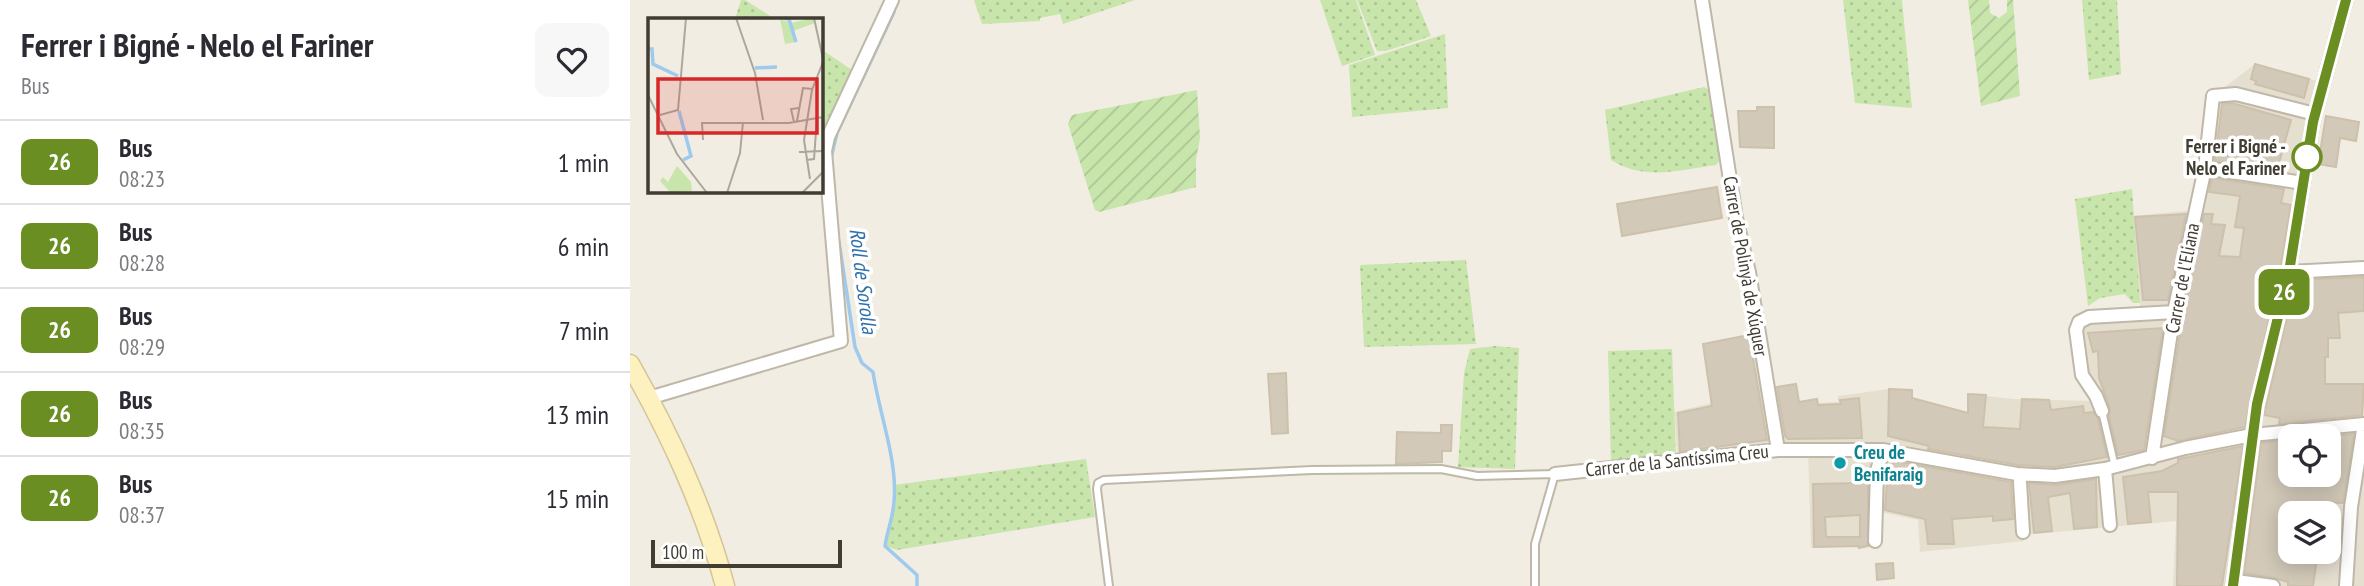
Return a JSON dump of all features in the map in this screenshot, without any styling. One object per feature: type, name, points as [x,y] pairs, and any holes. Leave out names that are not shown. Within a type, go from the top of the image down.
[{"type":"street","points":[[649,398],[841,341],[825,151],[828,137],[892,0]]},
{"type":"street","name":"Carrer de Polinyà de Xúquer","points":[[1702,0],[1778,450]]},
{"type":"street","points":[[2273,586],[2235,583],[2251,466],[2252,435],[2289,272],[2315,114],[2346,0]]},
{"type":"street","name":"Carrer de l'Eliana","points":[[2152,458],[2174,312],[2204,168],[2212,98],[2218,94],[2236,94],[2315,114]]},
{"type":"street","points":[[2204,168],[2302,183]]},
{"type":"street","points":[[2289,272],[2364,268]]},
{"type":"street","points":[[2102,411],[2082,375],[2076,330],[2078,322],[2089,317],[2174,312]]},
{"type":"street","points":[[630,364],[678,453],[711,532],[725,586]]},
{"type":"street","points":[[2346,586],[2364,424]]},
{"type":"street","name":"Carrer de la Santíssima Creu","points":[[1555,474],[1778,450],[1883,450],[2021,475],[2055,475],[2110,468],[2252,435],[2364,424]]},
{"type":"street","points":[[1875,541],[1877,471],[1883,450]]},
{"type":"street","points":[[2110,468],[2110,525]]},
{"type":"street","points":[[2020,482],[2023,532]]},
{"type":"lane","points":[[2102,411],[2110,468]]},
{"type":"lane","name":"Carrer de la Santíssima Creu","points":[[1109,586],[1098,483],[1104,480],[1312,470],[1441,469],[1478,476],[1555,474]]},
{"type":"lane","points":[[1535,586],[1535,544],[1555,474]]},
{"type":"shaded area","points":[[2255,64],[2324,83],[2289,272],[2364,268],[2364,586],[2173,586],[2176,521],[2024,535],[2024,541],[1920,552],[1918,520],[1876,511],[1875,541],[1859,546],[1811,548],[1808,450],[1678,462],[1674,412],[1712,403],[1703,344],[1758,334],[1768,388],[1796,384],[1800,402],[1817,399],[1818,403],[1838,402],[1838,396],[1889,389],[1912,390],[1912,398],[1967,413],[1968,394],[2013,399],[2098,401],[2085,382],[2077,325],[2141,314],[2132,216],[2195,210],[2213,96]]},
{"type":"green space","points":[[741,0],[745,0],[773,18],[735,18]]},
{"type":"green space","points":[[974,0],[1135,0],[1063,24],[1060,14],[1040,18],[1040,21],[982,24]]},
{"type":"green space","points":[[1320,0],[1356,0],[1375,55],[1342,66]]},
{"type":"green space","points":[[1357,0],[1416,0],[1431,36],[1386,51],[1377,51]]},
{"type":"green space","points":[[1843,0],[1902,0],[1912,108],[1855,103]]},
{"type":"green space","points":[[1968,0],[1989,0],[1990,13],[1999,18],[2007,12],[2007,0],[2013,0],[2020,96],[1981,106]]},
{"type":"green space","points":[[2082,0],[2117,0],[2121,74],[2089,80]]},
{"type":"green space","points":[[1445,34],[1448,108],[1352,117],[1349,65]]},
{"type":"green space","points":[[822,50],[852,70],[822,135]]},
{"type":"green space","points":[[1704,87],[1711,91],[1720,160],[1716,165],[1649,172],[1611,160],[1605,110]]},
{"type":"green space","points":[[1197,90],[1200,138],[1196,160],[1196,187],[1099,212],[1095,210],[1068,124],[1072,115]]},
{"type":"green space","points":[[2132,189],[2140,303],[2133,303],[2125,294],[2100,298],[2088,306],[2075,199]]},
{"type":"green space","points":[[1466,260],[1476,344],[1364,347],[1360,265]]},
{"type":"green space","points":[[1495,346],[1519,348],[1515,469],[1458,467],[1464,373],[1470,349]]},
{"type":"green space","points":[[1672,349],[1676,459],[1611,464],[1608,351]]},
{"type":"green space","points":[[1086,459],[1095,517],[897,550],[886,546],[896,502],[894,485]]},
{"type":"building","points":[[2255,64],[2309,79],[2304,98],[2255,84],[2256,81],[2251,79]]},
{"type":"building","points":[[2232,103],[2291,120],[2277,170],[2215,161],[2222,104]]},
{"type":"building","points":[[1757,107],[1774,107],[1774,148],[1740,147],[1738,111],[1757,111]]},
{"type":"building","points":[[2326,116],[2359,122],[2356,141],[2340,138],[2336,167],[2318,164]]},
{"type":"building","points":[[2212,178],[2284,189],[2281,203],[2291,205],[2280,270],[2245,427],[2178,441],[2164,436],[2186,299],[2204,214],[2213,214],[2211,224],[2225,225],[2219,256],[2240,257],[2244,228],[2235,227],[2240,196],[2209,192]]},
{"type":"building","points":[[1717,187],[1722,218],[1622,236],[1617,204]]},
{"type":"building","points":[[2186,214],[2168,300],[2143,300],[2135,217]]},
{"type":"building","points":[[2364,277],[2364,311],[2338,313],[2340,338],[2328,338],[2328,357],[2325,357],[2325,384],[2364,384],[2362,415],[2279,424],[2280,418],[2264,415],[2296,280]]},
{"type":"building","points":[[2163,328],[2144,450],[2118,455],[2109,416],[2110,408],[2099,378],[2098,351],[2093,352],[2088,333]]},
{"type":"building","points":[[1749,335],[1767,440],[1680,452],[1678,413],[1712,406],[1703,344]]},
{"type":"building","points":[[1286,373],[1288,433],[1272,434],[1268,374]]},
{"type":"building","points":[[1796,384],[1799,402],[1817,399],[1818,405],[1841,404],[1840,400],[1859,398],[1862,438],[1788,439],[1785,436],[1777,387]]},
{"type":"building","points":[[1889,389],[1912,390],[1912,398],[1968,413],[1968,394],[1986,395],[1983,427],[2020,429],[2022,399],[2049,400],[2051,410],[2083,406],[2084,413],[2093,412],[2098,419],[2107,457],[2055,467],[2018,465],[1928,449],[1929,446],[1888,436]]},
{"type":"building","points":[[1441,425],[1452,425],[1451,451],[1442,451],[1442,462],[1396,464],[1397,432],[1441,433]]},
{"type":"building","points":[[2354,434],[2343,503],[2278,501],[2278,564],[2316,564],[2313,586],[2288,586],[2288,582],[2275,578],[2244,573],[2261,443],[2278,441],[2278,487],[2341,487],[2341,435]]},
{"type":"building","points":[[2243,446],[2222,586],[2177,586],[2178,492],[2148,492],[2151,522],[2128,524],[2123,477],[2162,471],[2178,463],[2178,459]]},
{"type":"building","points":[[1896,461],[2011,482],[2013,519],[1993,521],[1993,516],[1952,519],[1954,544],[1928,544],[1925,519],[1885,510],[1888,467]]},
{"type":"building","points":[[2096,479],[2097,527],[2074,529],[2070,493],[2048,497],[2052,531],[2034,533],[2029,483],[2056,485]]},
{"type":"building","points":[[1868,483],[1868,546],[1814,547],[1813,484]],"holes":[[[1860,515],[1860,537],[1826,537],[1825,517]]]},
{"type":"building","points":[[1893,563],[1894,578],[1877,580],[1876,564]]},
{"type":"waterway","name":"Roll de Sorolla","points":[[831,158],[837,133],[894,12]]},
{"type":"waterway","name":"Roll de Sorolla","points":[[839,242],[855,347],[862,363],[873,372],[891,454],[893,508],[885,546],[917,575],[917,586]]},
{"type":"bus line","name":"26","points":[[2233,586],[2246,507],[2257,404],[2289,272],[2313,122],[2346,0]]},
{"type":"place","name":"Ferrer i Bigné - Nelo el Fariner","points":[[2307,157]]},
{"type":"place","name":"Creu de Benifaraig","points":[[1840,463]]}]
